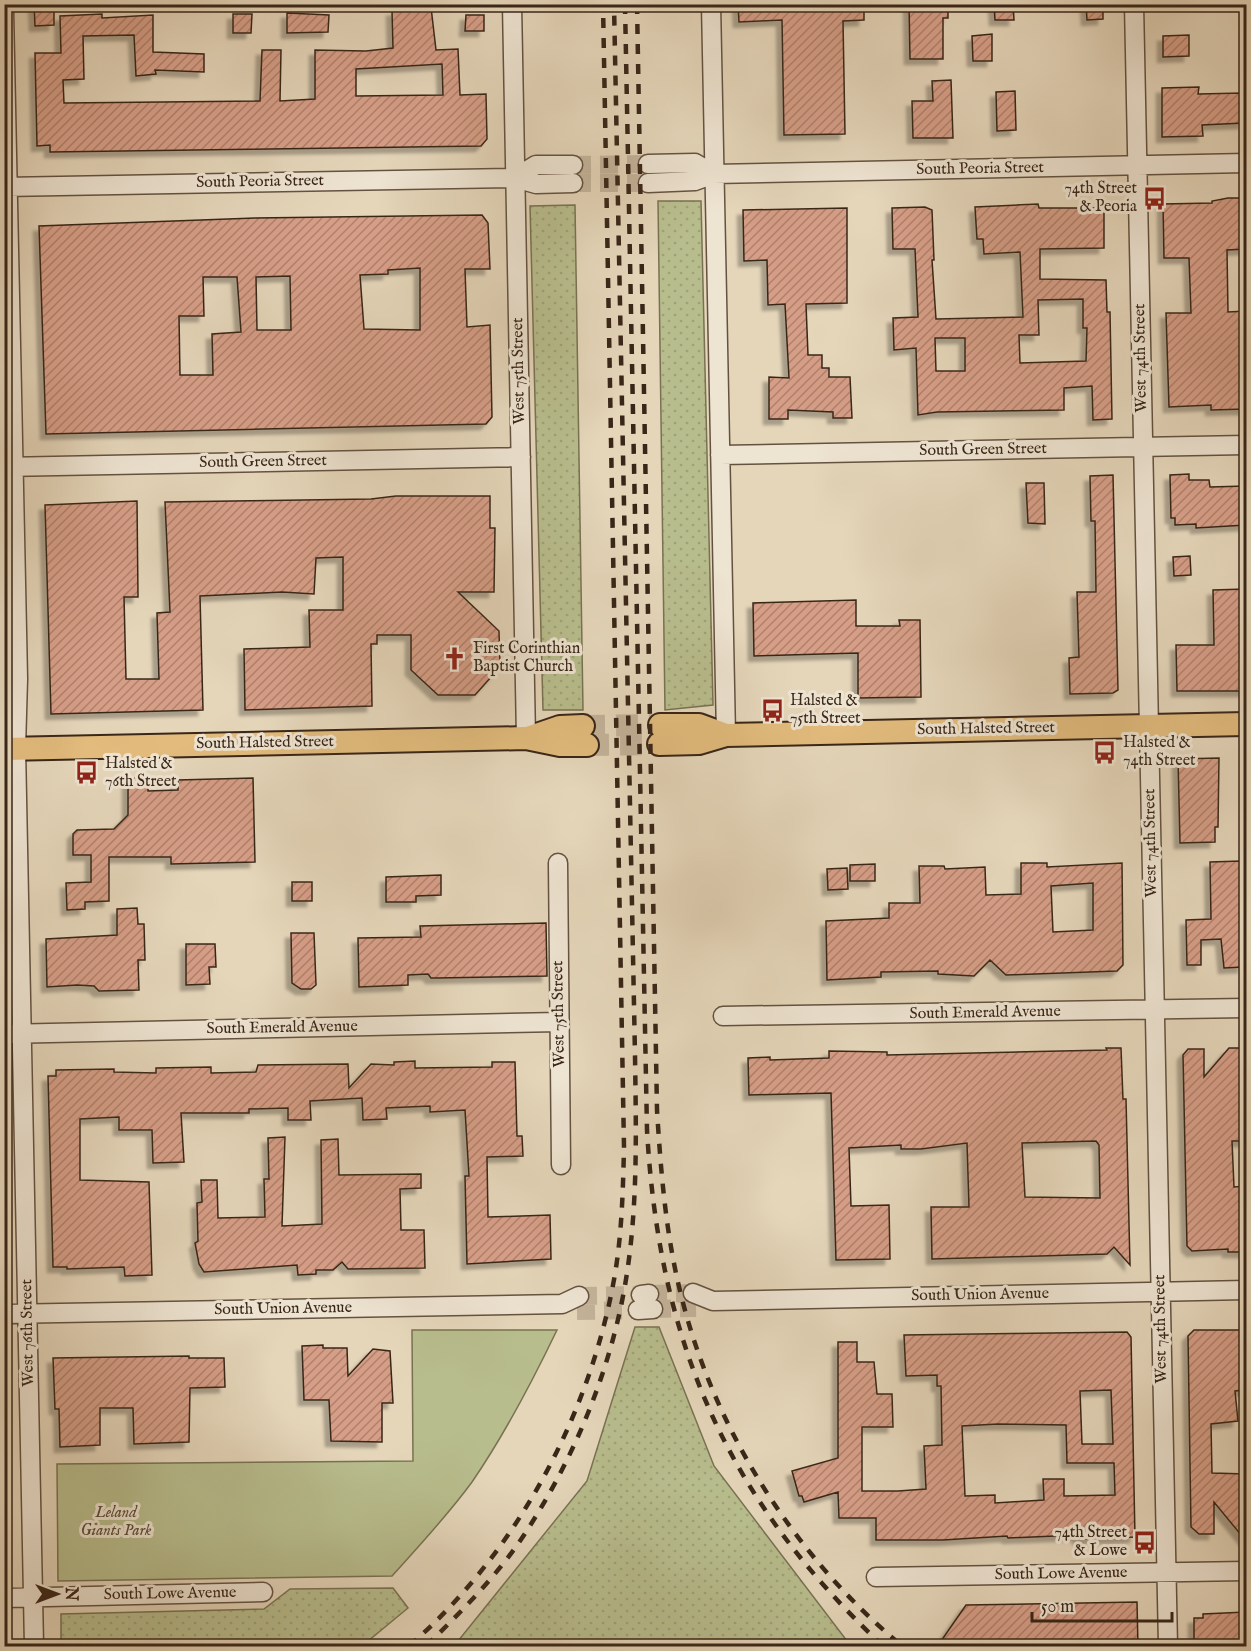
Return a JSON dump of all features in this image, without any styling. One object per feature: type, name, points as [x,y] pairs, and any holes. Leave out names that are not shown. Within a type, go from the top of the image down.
[{"type":"main road","name":"South Halsted Street","points":[[660,735],[699,725],[726,735],[1246,724]]},
{"type":"main road","name":"South Halsted Street","points":[[10,748],[526,738],[561,727],[585,736]]},
{"type":"street","name":"West 75th Street","points":[[512,4],[526,738]]},
{"type":"street","points":[[711,4],[726,735]]},
{"type":"street","name":"West 74th Street","points":[[1134,4],[1168,1647]]},
{"type":"street","name":"West 76th Street","points":[[4,11],[9,467],[18,679],[10,748],[13,1033],[27,1314],[34,1647]]},
{"type":"street","name":"South Peoria Street","points":[[648,164],[695,163],[714,174]]},
{"type":"street","name":"South Peoria Street","points":[[648,183],[695,181],[714,174],[1246,163]]},
{"type":"street","name":"South Peoria Street","points":[[515,178],[536,165],[573,165]]},
{"type":"street","name":"South Peoria Street","points":[[6,187],[515,178],[536,184],[573,183]]},
{"type":"street","name":"South Green Street","points":[[720,454],[1246,445]]},
{"type":"street","name":"South Green Street","points":[[9,467],[521,457]]},
{"type":"street","name":"West 75th Street","points":[[558,863],[561,1166]]},
{"type":"street","name":"South Emerald Avenue","points":[[723,1016],[1246,1008]]},
{"type":"street","name":"South Emerald Avenue","points":[[13,1033],[559,1022]]},
{"type":"street","name":"South Union Avenue","points":[[694,1301],[1246,1290]]},
{"type":"street","name":"South Union Avenue","points":[[4,1314],[572,1304]]},
{"type":"street","name":"South Lowe Avenue","points":[[876,1577],[1246,1571]]},
{"type":"street","name":"South Lowe Avenue","points":[[4,1598],[263,1592]]},
{"type":"green space","points":[[658,201],[701,201],[713,705],[665,710]]},
{"type":"green space","points":[[575,205],[583,710],[543,710],[530,206]]},
{"type":"green space","points":[[635,1327],[659,1327],[714,1466],[847,1641],[854,1646],[454,1646],[587,1481]]},
{"type":"green space","name":"Leland Giants Park","points":[[412,1330],[557,1330],[517,1408],[472,1482],[392,1576],[58,1581],[57,1464],[413,1461]]},
{"type":"green space","points":[[393,1588],[408,1608],[362,1646],[61,1646],[61,1614],[264,1609],[290,1589]]},
{"type":"building","points":[[34,4],[54,4],[54,25],[35,26]]},
{"type":"building","points":[[738,4],[864,4],[864,20],[843,21],[845,134],[784,135],[782,20],[739,22]]},
{"type":"building","points":[[909,4],[948,4],[948,18],[943,18],[943,59],[910,59]]},
{"type":"building","points":[[994,4],[1013,4],[1014,20],[995,20]]},
{"type":"building","points":[[1086,4],[1103,4],[1103,19],[1087,20]]},
{"type":"building","points":[[431,7],[436,50],[458,49],[460,95],[486,94],[487,139],[481,146],[50,152],[50,145],[37,146],[35,53],[61,53],[60,16],[102,14],[102,18],[153,15],[153,52],[204,54],[204,72],[155,70],[156,74],[136,76],[134,35],[83,36],[84,79],[63,80],[64,103],[260,101],[262,50],[281,50],[280,101],[315,99],[315,50],[366,51],[393,48],[392,11]],"holes":[[[442,64],[443,95],[356,96],[356,69]]]},
{"type":"building","points":[[287,13],[329,15],[328,32],[287,33]]},
{"type":"building","points":[[233,14],[252,14],[251,33],[233,33]]},
{"type":"building","points":[[466,15],[484,15],[484,31],[465,31]]},
{"type":"building","points":[[992,34],[992,61],[973,61],[972,36]]},
{"type":"building","points":[[1189,35],[1189,56],[1163,57],[1163,36]]},
{"type":"building","points":[[951,80],[953,138],[913,138],[912,101],[933,101],[932,81]]},
{"type":"building","points":[[1199,87],[1198,94],[1243,93],[1244,123],[1202,125],[1203,136],[1162,137],[1162,88]]},
{"type":"building","points":[[1015,91],[1016,130],[997,131],[996,92]]},
{"type":"building","points":[[1246,198],[1246,249],[1227,250],[1228,312],[1246,311],[1246,409],[1211,410],[1211,405],[1169,407],[1166,313],[1191,313],[1189,258],[1164,258],[1163,204],[1212,203],[1212,201]]},
{"type":"building","points":[[1038,204],[1039,208],[1104,208],[1104,248],[1040,249],[1040,279],[1106,280],[1107,312],[1110,312],[1112,419],[1093,420],[1092,386],[1064,388],[1064,410],[937,412],[918,415],[916,348],[894,350],[893,318],[918,317],[915,249],[893,249],[892,208],[925,207],[932,210],[934,260],[932,260],[936,319],[1023,317],[1020,252],[984,254],[983,239],[977,239],[975,207]],"holes":[[[1083,299],[1083,328],[1087,328],[1086,361],[1020,363],[1019,335],[1039,335],[1038,300]],[[935,338],[965,338],[965,371],[936,371]]]},
{"type":"building","points":[[847,208],[847,303],[806,304],[808,355],[822,355],[822,368],[829,368],[829,377],[850,377],[852,418],[833,418],[833,412],[788,410],[788,419],[769,419],[769,377],[789,378],[785,304],[768,305],[767,260],[744,261],[743,210]]},
{"type":"building","points":[[482,215],[488,223],[490,269],[465,269],[467,327],[490,325],[492,417],[486,424],[46,434],[39,226],[255,218]],"holes":[[[420,268],[420,330],[364,329],[360,275],[388,274],[388,270]],[[290,276],[291,330],[257,330],[256,277]],[[203,277],[237,277],[241,332],[212,334],[213,375],[180,375],[179,316],[204,316]]]},
{"type":"building","points":[[1189,474],[1189,480],[1209,480],[1210,487],[1246,486],[1246,525],[1196,528],[1196,524],[1175,525],[1175,518],[1171,518],[1170,475]]},
{"type":"building","points":[[1113,475],[1118,690],[1113,693],[1070,694],[1069,658],[1079,657],[1077,592],[1096,592],[1095,521],[1091,521],[1090,476]]},
{"type":"building","points":[[1026,483],[1044,483],[1045,524],[1028,523]]},
{"type":"building","points":[[396,496],[490,496],[490,528],[495,528],[494,592],[458,592],[499,631],[500,667],[475,695],[438,695],[411,670],[411,635],[377,635],[377,644],[371,644],[372,706],[245,710],[244,649],[310,647],[309,610],[343,610],[343,557],[316,558],[314,594],[282,592],[200,596],[203,710],[51,714],[45,505],[137,501],[138,597],[124,597],[126,679],[159,679],[157,613],[170,612],[165,502],[371,499]]},
{"type":"building","points":[[1190,556],[1191,575],[1174,576],[1173,557]]},
{"type":"building","points":[[1246,589],[1246,691],[1177,691],[1176,645],[1214,645],[1213,590]]},
{"type":"building","points":[[856,600],[856,626],[900,626],[899,620],[920,620],[921,697],[858,698],[858,653],[754,656],[753,603]]},
{"type":"building","points":[[1219,758],[1218,827],[1215,827],[1215,842],[1180,843],[1178,759]]},
{"type":"building","points":[[128,778],[148,778],[148,791],[178,790],[178,780],[253,778],[255,862],[171,864],[171,857],[109,857],[109,901],[85,902],[85,909],[67,910],[66,883],[91,882],[91,855],[73,855],[73,834],[77,830],[114,829],[128,815]]},
{"type":"building","points":[[1241,861],[1241,873],[1246,873],[1246,909],[1241,909],[1243,967],[1224,968],[1221,939],[1201,940],[1201,965],[1187,965],[1186,920],[1211,919],[1210,862]]},
{"type":"building","points":[[1021,863],[1047,863],[1047,867],[1122,863],[1123,965],[1117,971],[1006,975],[990,960],[974,976],[938,974],[938,971],[881,972],[881,977],[827,980],[826,921],[889,918],[889,903],[920,903],[919,866],[944,866],[945,869],[985,867],[986,895],[1021,894]],"holes":[[[1093,883],[1093,930],[1053,932],[1051,886]]]},
{"type":"building","points":[[875,864],[875,881],[850,881],[850,865]]},
{"type":"building","points":[[847,868],[848,889],[828,890],[827,869]]},
{"type":"building","points":[[441,875],[441,895],[416,896],[416,902],[386,902],[386,877]]},
{"type":"building","points":[[292,882],[312,882],[312,901],[292,901]]},
{"type":"building","points":[[137,908],[138,924],[144,924],[145,960],[138,960],[139,990],[99,991],[94,986],[77,985],[47,987],[46,939],[117,935],[117,909]]},
{"type":"building","points":[[546,923],[547,976],[431,978],[428,974],[408,975],[408,985],[359,987],[358,938],[421,937],[420,926]]},
{"type":"building","points":[[291,933],[314,933],[316,985],[311,989],[301,989],[292,983]]},
{"type":"building","points":[[186,944],[215,944],[216,967],[209,967],[210,984],[186,985]]},
{"type":"building","points":[[1106,1048],[1121,1048],[1123,1099],[1126,1099],[1130,1265],[1114,1247],[1107,1254],[932,1259],[931,1207],[969,1207],[967,1143],[921,1149],[901,1149],[901,1145],[849,1148],[851,1206],[889,1205],[890,1259],[836,1260],[831,1093],[749,1095],[748,1058],[770,1057],[770,1060],[829,1058],[829,1051],[887,1052],[887,1055],[1107,1050]],"holes":[[[1096,1141],[1099,1145],[1100,1198],[1025,1197],[1022,1143]]]},
{"type":"building","points":[[1229,1048],[1243,1048],[1246,1141],[1232,1141],[1234,1187],[1246,1186],[1246,1252],[1228,1252],[1228,1249],[1192,1251],[1187,1246],[1183,1055],[1188,1049],[1204,1049],[1204,1077]]},
{"type":"building","points":[[415,1061],[415,1068],[492,1067],[492,1062],[515,1062],[517,1136],[522,1136],[523,1156],[487,1157],[488,1217],[550,1215],[551,1259],[467,1264],[465,1176],[469,1176],[465,1110],[430,1112],[430,1106],[386,1108],[387,1119],[363,1120],[362,1098],[310,1101],[311,1120],[288,1120],[288,1108],[249,1109],[249,1113],[181,1113],[184,1162],[153,1163],[152,1130],[119,1130],[119,1117],[80,1119],[80,1180],[149,1182],[152,1275],[125,1276],[124,1267],[67,1269],[67,1267],[53,1267],[48,1076],[56,1076],[56,1070],[114,1069],[114,1072],[156,1073],[156,1068],[211,1067],[211,1073],[256,1072],[258,1065],[348,1064],[349,1088],[371,1064],[394,1065],[394,1062]]},
{"type":"building","points":[[285,1137],[282,1226],[322,1224],[321,1140],[338,1139],[339,1175],[421,1174],[421,1188],[400,1189],[401,1230],[424,1230],[425,1268],[348,1269],[342,1262],[333,1270],[316,1270],[316,1274],[298,1275],[297,1265],[204,1272],[199,1264],[195,1243],[198,1241],[197,1203],[202,1202],[201,1180],[217,1180],[218,1218],[265,1217],[264,1179],[269,1179],[268,1138]]},
{"type":"building","points":[[1194,1330],[1246,1330],[1246,1390],[1235,1391],[1238,1421],[1211,1424],[1212,1473],[1246,1474],[1246,1541],[1214,1502],[1214,1534],[1199,1534],[1191,1527],[1188,1336]]},
{"type":"building","points":[[1127,1332],[1131,1337],[1135,1537],[1078,1539],[1078,1535],[876,1540],[876,1518],[839,1518],[838,1492],[804,1502],[802,1496],[799,1496],[792,1471],[838,1458],[838,1342],[857,1342],[857,1362],[874,1362],[877,1394],[892,1394],[893,1427],[862,1427],[862,1491],[926,1489],[924,1446],[942,1445],[941,1386],[937,1386],[937,1375],[906,1376],[904,1335]],"holes":[[[1111,1390],[1113,1444],[1082,1444],[1080,1391]],[[1066,1425],[1067,1463],[1114,1463],[1115,1495],[1064,1496],[1064,1479],[1043,1479],[1044,1500],[995,1503],[995,1495],[965,1496],[962,1426]]]},
{"type":"building","points":[[323,1345],[323,1348],[347,1348],[348,1376],[373,1349],[390,1351],[393,1403],[382,1403],[382,1442],[331,1441],[329,1400],[304,1400],[302,1346]]},
{"type":"building","points":[[189,1356],[189,1358],[224,1358],[225,1387],[190,1388],[189,1442],[134,1444],[133,1408],[100,1408],[100,1445],[60,1447],[59,1409],[55,1409],[53,1358]]},
{"type":"building","points":[[1137,1602],[1138,1647],[949,1647],[941,1641],[966,1605]]},
{"type":"building","points":[[1246,1612],[1246,1647],[1194,1647],[1194,1618],[1203,1618],[1203,1614]]},
{"type":"tunnel","points":[[573,165],[648,164]]},
{"type":"tunnel","points":[[573,183],[648,183]]},
{"type":"tunnel","points":[[583,726],[660,725]]},
{"type":"tunnel","points":[[587,745],[659,744]]},
{"type":"tunnel","points":[[649,1294],[693,1293]]},
{"type":"tunnel","points":[[579,1296],[641,1295]]},
{"type":"tunnel","points":[[653,1309],[696,1308]]},
{"type":"tunnel","points":[[577,1311],[638,1310]]},
{"type":"railway","points":[[409,1646],[448,1609],[483,1569],[515,1525],[543,1478],[588,1378],[604,1326],[617,1258],[622,1211],[624,1147],[603,4]]},
{"type":"railway","points":[[426,1646],[500,1567],[522,1538],[558,1477],[589,1411],[612,1343],[621,1308],[631,1246],[636,1164],[635,1082],[614,4]]},
{"type":"railway","points":[[625,4],[647,1130],[654,1207],[667,1280],[686,1348],[711,1413],[743,1475],[782,1534],[829,1591],[883,1646]]},
{"type":"railway","points":[[637,4],[657,1110],[668,1229],[676,1276],[697,1349],[716,1397],[739,1444],[765,1490],[795,1533],[828,1574],[902,1646]]},
{"type":"place","name":"74th Street & Peoria","points":[[1155,198]]},
{"type":"place","name":"First Corinthian Baptist Church","points":[[455,658]]},
{"type":"place","name":"Halsted & 75th Street","points":[[772,710]]},
{"type":"place","name":"Halsted & 74th Street","points":[[1105,752]]},
{"type":"place","name":"Halsted & 76th Street","points":[[87,773]]},
{"type":"place","name":"74th Street & Lowe","points":[[1145,1542]]}]
